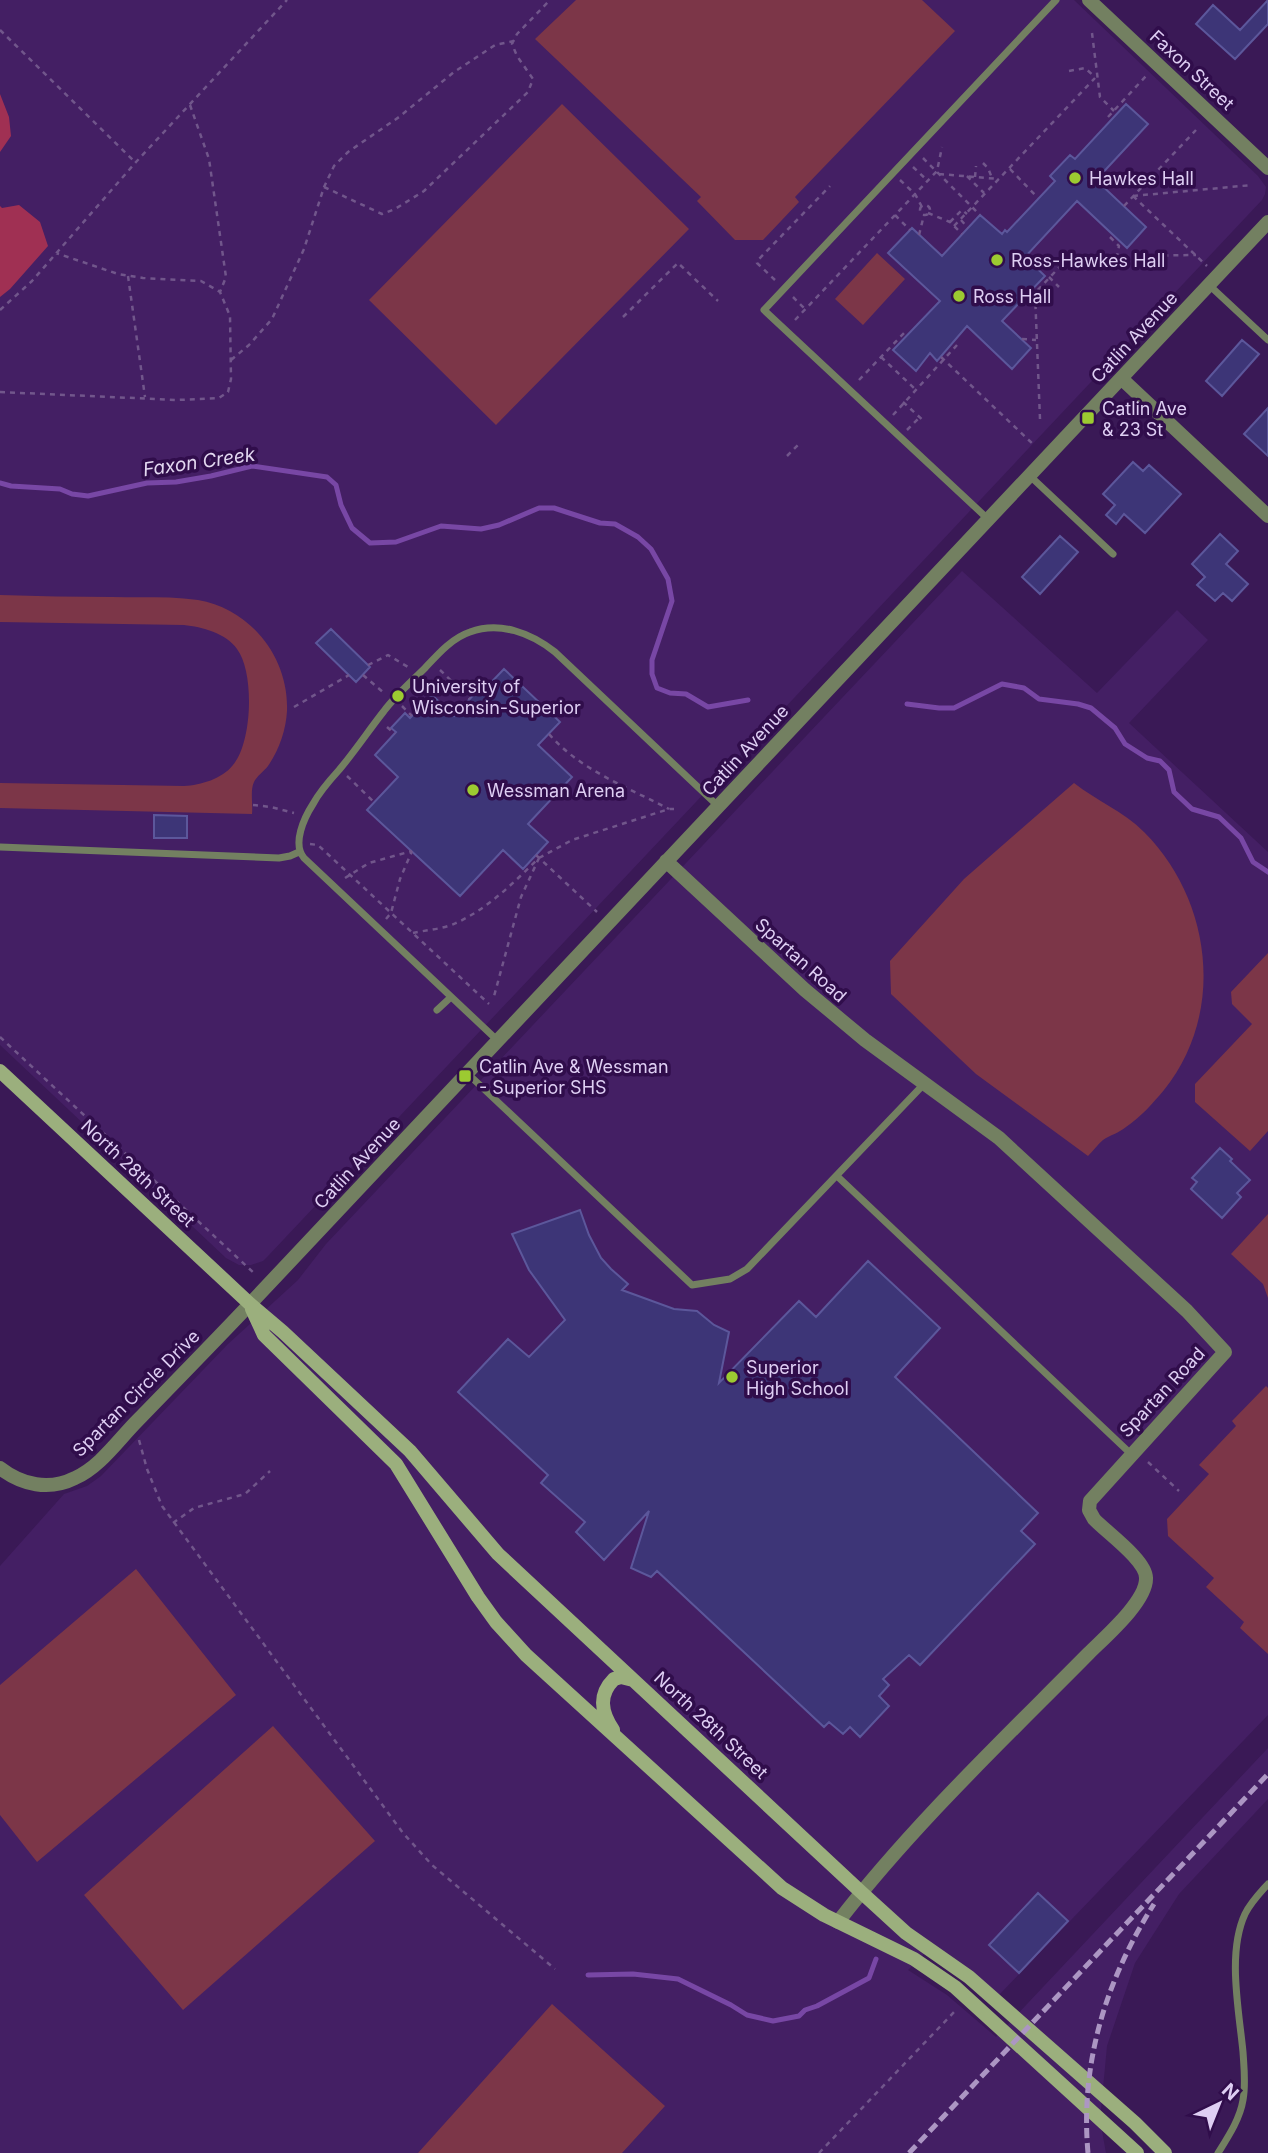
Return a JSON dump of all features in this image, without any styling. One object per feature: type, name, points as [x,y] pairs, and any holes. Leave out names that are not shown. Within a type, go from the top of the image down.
[{"type":"main road","name":"North 28th Street","points":[[0,1070],[410,1451],[498,1554],[861,1892],[906,1933],[969,1977],[1135,2123],[1165,2153]]},
{"type":"main road","name":"North 28th Street","points":[[250,1304],[264,1335],[396,1464],[472,1588],[496,1622],[526,1655],[775,1882],[838,1922],[924,1965],[968,1998],[1137,2153]]},
{"type":"main road","points":[[626,1746],[607,1721],[602,1699],[607,1686],[614,1679],[621,1677],[634,1680]]},
{"type":"street","name":"Faxon Street","points":[[1089,0],[1268,168]]},
{"type":"street","name":"Catlin Avenue","points":[[250,1304],[1268,222]]},
{"type":"street","points":[[1122,379],[1268,516]]},
{"type":"street","name":"Spartan Road","points":[[666,861],[805,990],[865,1040],[999,1138],[1187,1311],[1225,1352],[1095,1494],[1089,1507],[1094,1519],[1142,1566],[1146,1578],[1141,1595],[880,1868],[838,1922]]},
{"type":"street","name":"Spartan Circle Drive","points":[[0,1468],[15,1479],[35,1485],[74,1479],[93,1467],[250,1304]]},
{"type":"lane","points":[[989,520],[764,310],[1056,0]]},
{"type":"lane","points":[[1214,280],[1268,341]]},
{"type":"lane","points":[[1030,476],[1113,554]]},
{"type":"lane","points":[[0,847],[279,858],[290,856],[299,848],[307,816],[324,786],[393,701],[457,638],[476,630],[503,628],[532,637],[563,660],[718,806]]},
{"type":"lane","points":[[299,848],[304,859],[498,1041]]},
{"type":"lane","points":[[437,1010],[451,997]]},
{"type":"lane","points":[[467,1073],[692,1284],[725,1280],[747,1269],[924,1084]]},
{"type":"lane","points":[[837,1176],[1133,1452]]},
{"type":"lane","points":[[1218,2153],[1243,2103],[1245,2082],[1235,1961],[1239,1937],[1252,1901],[1268,1884]]},
{"type":"path","points":[[0,310],[32,281],[136,162],[287,0]]},
{"type":"path","points":[[324,187],[382,214],[424,191],[528,92],[533,79],[512,44],[517,34],[550,0]]},
{"type":"path","points":[[0,30],[136,162]]},
{"type":"path","points":[[1092,33],[1100,97],[1114,111]]},
{"type":"path","points":[[231,361],[272,319],[304,249],[324,187],[334,166],[348,152],[399,117],[464,65],[495,45],[514,41]]},
{"type":"path","points":[[1069,71],[1085,68],[1097,78]]},
{"type":"path","points":[[954,226],[1097,78]]},
{"type":"path","points":[[1108,117],[1142,80]]},
{"type":"path","points":[[190,105],[209,159],[226,277],[220,292]]},
{"type":"path","points":[[1124,206],[1196,130]]},
{"type":"path","points":[[785,330],[938,173],[942,147]]},
{"type":"path","points":[[915,149],[979,215]]},
{"type":"path","points":[[905,160],[928,181]]},
{"type":"path","points":[[983,163],[992,178]]},
{"type":"path","points":[[975,177],[976,166]]},
{"type":"path","points":[[1010,169],[1038,198]]},
{"type":"path","points":[[892,173],[915,194],[922,207],[919,235]]},
{"type":"path","points":[[938,173],[1000,179]]},
{"type":"path","points":[[967,176],[985,194]]},
{"type":"path","points":[[1133,196],[1252,185]]},
{"type":"path","points":[[805,309],[757,263],[830,186]]},
{"type":"path","points":[[1133,196],[1196,255],[1214,280]]},
{"type":"path","points":[[922,207],[928,206],[929,214]]},
{"type":"path","points":[[950,222],[962,210],[967,214]]},
{"type":"path","points":[[923,215],[929,214],[950,222],[962,234]]},
{"type":"path","points":[[895,215],[910,230]]},
{"type":"path","points":[[961,220],[968,228]]},
{"type":"path","points":[[1110,237],[1119,246],[1117,256]]},
{"type":"path","points":[[0,392],[177,400],[219,398],[228,392],[231,379],[230,316],[220,292],[201,281],[143,278],[56,253]]},
{"type":"path","points":[[1040,419],[1035,293],[1039,285],[1069,257],[1196,255]]},
{"type":"path","points":[[623,317],[678,263],[718,301]]},
{"type":"path","points":[[128,275],[145,398]]},
{"type":"path","points":[[1049,277],[1059,287]]},
{"type":"path","points":[[857,383],[904,332],[907,335]]},
{"type":"path","points":[[1022,340],[1036,340]]},
{"type":"path","points":[[885,424],[942,358],[957,345]]},
{"type":"path","points":[[881,357],[915,389]]},
{"type":"path","points":[[942,358],[1047,458]]},
{"type":"path","points":[[903,402],[925,422]]},
{"type":"path","points":[[900,438],[920,417]]},
{"type":"path","points":[[787,456],[798,445]]},
{"type":"path","points":[[368,665],[388,655],[419,674]]},
{"type":"path","points":[[431,661],[470,699]]},
{"type":"path","points":[[294,707],[349,675]]},
{"type":"path","points":[[363,675],[393,701]]},
{"type":"path","points":[[549,734],[559,746],[593,769],[674,810]]},
{"type":"path","points":[[339,769],[374,802]]},
{"type":"path","points":[[253,805],[307,816]]},
{"type":"path","points":[[413,933],[454,925],[497,899],[537,857],[572,840],[669,809]]},
{"type":"path","points":[[299,848],[318,845],[489,1004]]},
{"type":"path","points":[[335,887],[369,863],[412,851],[391,913],[377,928]]},
{"type":"path","points":[[537,857],[609,923]]},
{"type":"path","points":[[493,1000],[521,897],[537,857]]},
{"type":"path","points":[[0,1038],[268,1285]]},
{"type":"path","points":[[135,1423],[146,1469],[162,1506],[173,1523],[403,1833],[432,1865],[555,1969]]},
{"type":"path","points":[[1133,1452],[1179,1491]]},
{"type":"path","points":[[173,1523],[194,1508],[245,1494],[270,1471]]},
{"type":"path","points":[[819,2153],[968,1998]]},
{"type":"shaded area","name":"University of Wisconsin-Superior","points":[[0,0],[1074,0],[1258,176],[1266,187],[1262,200],[859,629],[268,1256],[251,1265],[239,1265],[226,1258],[0,1045]]},
{"type":"shaded area","points":[[576,0],[922,0],[955,31],[795,197],[799,202],[763,240],[735,240],[697,201],[701,197],[535,39]]},
{"type":"shaded area","points":[[0,94],[9,117],[11,136],[0,152]]},
{"type":"shaded area","points":[[562,104],[689,229],[496,425],[369,300]]},
{"type":"shaded area","points":[[19,205],[40,222],[48,246],[0,297],[0,206],[2,208]]},
{"type":"shaded area","points":[[877,253],[905,279],[863,325],[835,299]]},
{"type":"shaded area","name":"Superior High School","points":[[962,571],[1097,693],[1177,610],[1208,640],[1129,723],[1268,852],[1268,1715],[999,1995],[933,1945],[908,1970],[947,1995],[996,2037],[1268,1748],[1268,1799],[1179,1894],[1135,1963],[1107,2046],[1100,2120],[1106,2153],[0,2153],[0,1566],[64,1494],[87,1486],[101,1476],[228,1344],[298,1280],[326,1244]]},
{"type":"shaded area","points":[[0,595],[198,600],[217,605],[250,625],[274,655],[286,691],[287,711],[279,747],[253,785],[252,814],[0,808],[0,783],[184,786],[211,780],[228,770],[239,755],[247,725],[249,690],[243,660],[237,649],[227,639],[206,629],[184,625],[0,622]]},
{"type":"shaded area","points":[[1074,783],[1136,825],[1167,859],[1185,890],[1197,923],[1203,958],[1203,992],[1197,1027],[1184,1060],[1147,1110],[1123,1129],[1103,1140],[1088,1156],[976,1074],[891,994],[890,961],[964,879]]},
{"type":"shaded area","points":[[1268,953],[1268,1131],[1250,1151],[1195,1102],[1195,1084],[1252,1024],[1232,1004],[1231,992]]},
{"type":"shaded area","points":[[1268,1214],[1268,1298],[1263,1284],[1231,1254]]},
{"type":"shaded area","points":[[1266,1386],[1268,1654],[1240,1628],[1244,1622],[1206,1587],[1214,1578],[1168,1536],[1167,1519],[1209,1474],[1199,1465],[1236,1426],[1232,1421]]},
{"type":"shaded area","points":[[136,1569],[236,1695],[37,1862],[0,1815],[0,1685]]},
{"type":"shaded area","points":[[273,1726],[375,1841],[183,2010],[84,1895]]},
{"type":"shaded area","points":[[552,2004],[665,2106],[622,2153],[418,2153]]},
{"type":"building","points":[[1268,0],[1268,24],[1235,59],[1196,24],[1213,5],[1240,30]]},
{"type":"building","points":[[1126,104],[1148,124],[1096,180],[1146,227],[1127,248],[1077,201],[1025,257],[1045,276],[1002,321],[1031,348],[1012,369],[967,326],[937,361],[930,353],[916,371],[893,350],[940,301],[888,253],[912,228],[942,256],[980,215],[1002,234],[1005,230],[1007,232],[1055,181],[1050,176],[1070,155],[1075,159]]},
{"type":"building","points":[[1242,340],[1259,354],[1222,396],[1206,381]]},
{"type":"building","points":[[1268,408],[1268,456],[1244,434]]},
{"type":"building","points":[[1133,462],[1143,471],[1149,465],[1181,494],[1145,533],[1124,514],[1116,524],[1106,515],[1115,505],[1103,494]]},
{"type":"building","points":[[1220,534],[1238,551],[1226,564],[1248,584],[1232,601],[1223,593],[1215,601],[1197,585],[1205,577],[1192,564]]},
{"type":"building","points":[[1060,536],[1078,552],[1040,594],[1022,577]]},
{"type":"building","points":[[331,629],[370,667],[356,682],[316,643]]},
{"type":"building","name":"Wessman Arena","points":[[504,669],[560,722],[538,745],[572,777],[528,824],[548,842],[523,869],[503,850],[460,896],[367,810],[398,777],[375,755],[396,732],[391,728],[405,713],[410,718],[432,695],[454,716],[478,690],[481,693]]},
{"type":"building","points":[[154,815],[187,816],[187,838],[154,838]]},
{"type":"building","points":[[1220,1148],[1250,1180],[1237,1193],[1241,1197],[1222,1218],[1191,1189],[1197,1182],[1192,1178]]},
{"type":"building","points":[[580,1210],[601,1258],[628,1284],[622,1290],[674,1309],[697,1311],[714,1325],[729,1332],[719,1383],[799,1301],[816,1317],[868,1261],[940,1328],[895,1377],[1038,1513],[1021,1531],[1035,1544],[920,1665],[909,1655],[883,1679],[889,1685],[879,1696],[889,1706],[860,1737],[850,1727],[843,1734],[829,1722],[824,1727],[657,1571],[651,1577],[631,1568],[649,1511],[604,1560],[576,1532],[585,1522],[541,1483],[548,1475],[458,1392],[508,1339],[529,1357],[565,1320],[529,1270],[512,1234]]},
{"type":"building","points":[[1038,1893],[1068,1921],[1019,1973],[989,1945]]},
{"type":"waterway","name":"Faxon Creek","points":[[0,483],[60,489],[88,496],[147,483],[176,482],[211,476],[252,466],[327,477],[336,485],[341,505],[352,528],[370,543],[396,542],[441,526],[481,529],[499,525],[539,508],[554,508],[600,523],[615,524],[638,537],[651,549],[668,579],[672,601],[652,660],[652,674],[657,688],[670,693],[686,694],[708,707],[748,700]]},
{"type":"waterway","name":"Faxon Creek","points":[[907,704],[954,708],[1002,684],[1024,688],[1039,699],[1091,708],[1115,728],[1125,744],[1147,758],[1160,761],[1169,770],[1174,792],[1192,809],[1219,817],[1241,838],[1253,862],[1268,872]]},
{"type":"waterway","name":"Faxon Creek","points":[[588,1975],[633,1974],[678,1979],[747,2015],[773,2021],[799,2016],[805,2010],[869,1978],[876,1959]]},
{"type":"railway","points":[[909,2153],[1268,1774]]},
{"type":"railway","points":[[1088,2153],[1088,2087],[1100,2023],[1122,1962],[1154,1904]]},
{"type":"place","name":"Hawkes Hall","points":[[1075,178]]},
{"type":"place","name":"Ross-Hawkes Hall","points":[[997,260]]},
{"type":"place","name":"Ross Hall","points":[[959,296]]},
{"type":"place","name":"Catlin Ave & 23 St","points":[[1088,418]]},
{"type":"place","name":"University of Wisconsin-Superior","points":[[398,696]]},
{"type":"place","name":"Wessman Arena","points":[[473,790]]},
{"type":"place","name":"Catlin Ave & Wessman - Superior SHS","points":[[465,1076]]},
{"type":"place","name":"Superior High School","points":[[732,1377]]}]
